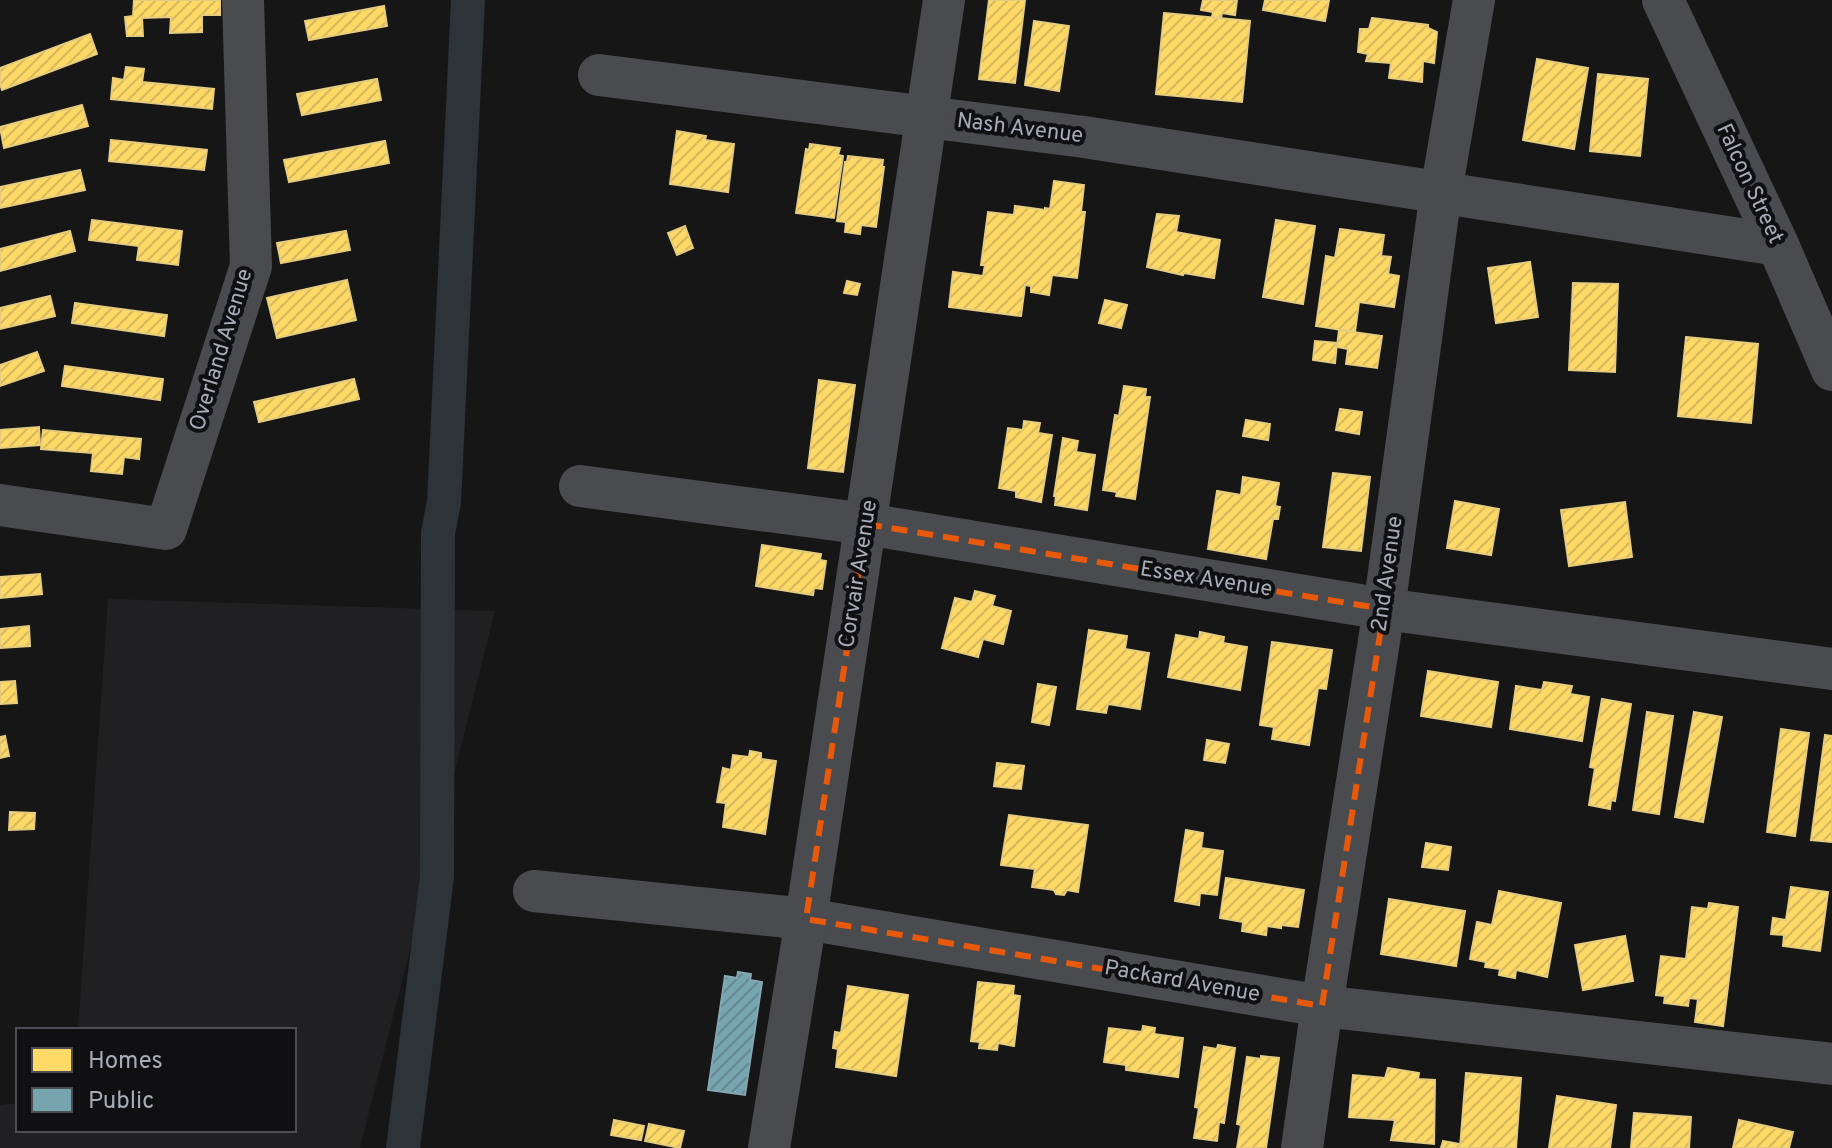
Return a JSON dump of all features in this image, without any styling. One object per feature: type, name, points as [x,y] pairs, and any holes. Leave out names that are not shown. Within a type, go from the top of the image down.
[{"type":"street","name":"Overland Avenue","points":[[0,505],[166,529],[251,266],[243,0]]},
{"type":"street","name":"Corvair Avenue","points":[[769,1148],[944,0]]},
{"type":"street","name":"2nd Avenue","points":[[1302,1148],[1384,609],[1441,192],[1474,0]]},
{"type":"street","name":"Falcon Street","points":[[1663,0],[1778,245],[1832,370]]},
{"type":"street","name":"Nash Avenue","points":[[599,75],[1084,137],[1778,245]]},
{"type":"street","name":"Essex Avenue","points":[[580,486],[866,524],[1384,609],[1832,669]]},
{"type":"street","name":"Packard Avenue","points":[[534,891],[806,919],[1322,1006],[1832,1064]]},
{"type":"highlighted area","points":[[866,524],[1384,609],[1322,1006],[806,919]]},
{"type":"shaded area","points":[[108,599],[495,611],[360,1148],[0,1148],[0,1105],[16,1103],[16,1132],[296,1132],[296,1028],[78,1028]]},
{"type":"building: Homes","points":[[134,0],[220,0],[220,15],[202,15],[202,32],[170,33],[171,17],[142,18],[143,36],[127,36],[125,17],[133,16]]},
{"type":"building: Homes","points":[[989,0],[1025,0],[1015,83],[979,79]]},
{"type":"building: Homes","points":[[1203,0],[1237,0],[1235,15],[1222,13],[1221,18],[1212,17],[1213,12],[1201,10]]},
{"type":"building: Homes","points":[[1265,0],[1329,0],[1325,21],[1263,10]]},
{"type":"building: Homes","points":[[384,6],[387,26],[309,40],[305,21]]},
{"type":"building: Homes","points":[[1164,13],[1250,21],[1242,102],[1156,94]]},
{"type":"building: Homes","points":[[1372,18],[1428,25],[1437,32],[1434,63],[1423,61],[1422,82],[1389,78],[1391,63],[1366,61],[1368,54],[1358,52],[1360,29],[1369,29]]},
{"type":"building: Homes","points":[[1034,21],[1069,26],[1059,91],[1025,85]]},
{"type":"building: Homes","points":[[90,34],[97,54],[2,90],[0,68]]},
{"type":"building: Homes","points":[[1537,59],[1588,68],[1574,149],[1523,140]]},
{"type":"building: Homes","points":[[126,67],[144,69],[142,82],[214,89],[212,109],[111,99],[113,78],[124,80]]},
{"type":"building: Homes","points":[[1598,74],[1648,79],[1640,156],[1590,151]]},
{"type":"building: Homes","points":[[377,79],[381,100],[302,115],[297,94]]},
{"type":"building: Homes","points":[[82,105],[88,126],[4,148],[0,127]]},
{"type":"building: Homes","points":[[677,131],[706,136],[705,140],[734,144],[728,192],[670,184]]},
{"type":"building: Homes","points":[[111,140],[207,150],[204,170],[109,161]]},
{"type":"building: Homes","points":[[385,141],[389,163],[289,182],[284,160]]},
{"type":"building: Homes","points":[[810,144],[840,148],[838,155],[843,156],[834,218],[796,213],[806,149],[809,150]]},
{"type":"building: Homes","points":[[848,156],[883,160],[876,227],[861,225],[860,234],[845,232],[846,222],[837,221]]},
{"type":"building: Homes","points":[[80,170],[85,190],[0,208],[0,187]]},
{"type":"building: Homes","points":[[1054,181],[1084,185],[1081,212],[1085,212],[1077,278],[1052,275],[1049,295],[1031,292],[1031,286],[1025,285],[1021,316],[949,307],[953,272],[983,276],[985,265],[981,265],[988,212],[1014,215],[1015,206],[1050,209]]},
{"type":"building: Homes","points":[[1157,214],[1179,216],[1176,232],[1220,240],[1214,278],[1147,267]]},
{"type":"building: Homes","points":[[92,220],[182,231],[178,265],[137,260],[139,246],[89,240]]},
{"type":"building: Homes","points":[[1276,220],[1315,226],[1303,304],[1263,297]]},
{"type":"building: Homes","points":[[685,226],[693,248],[677,255],[668,233]]},
{"type":"building: Homes","points":[[1340,229],[1384,235],[1381,256],[1391,257],[1388,274],[1399,276],[1394,307],[1359,302],[1355,332],[1316,326],[1326,256],[1335,258]]},
{"type":"building: Homes","points":[[70,231],[75,251],[0,271],[0,249]]},
{"type":"building: Homes","points":[[346,231],[350,250],[281,263],[277,243]]},
{"type":"building: Homes","points":[[1530,262],[1538,317],[1496,323],[1488,268]]},
{"type":"building: Homes","points":[[347,280],[356,320],[277,338],[267,298]]},
{"type":"building: Homes","points":[[847,281],[860,284],[857,295],[844,293]]},
{"type":"building: Homes","points":[[1573,283],[1618,284],[1615,372],[1569,370]]},
{"type":"building: Homes","points":[[50,296],[55,316],[0,329],[0,308]]},
{"type":"building: Homes","points":[[1105,300],[1127,305],[1121,328],[1099,323]]},
{"type":"building: Homes","points":[[75,303],[167,315],[164,336],[72,323]]},
{"type":"building: Homes","points":[[1339,330],[1382,336],[1377,368],[1346,364],[1348,349],[1337,347]]},
{"type":"building: Homes","points":[[1686,337],[1758,344],[1751,423],[1678,416]]},
{"type":"building: Homes","points":[[1315,341],[1337,343],[1335,363],[1313,360]]},
{"type":"building: Homes","points":[[37,352],[44,371],[0,386],[0,365]]},
{"type":"building: Homes","points":[[65,366],[163,379],[160,400],[62,386]]},
{"type":"building: Homes","points":[[354,379],[359,399],[259,422],[254,402]]},
{"type":"building: Homes","points":[[819,380],[855,385],[843,472],[808,468]]},
{"type":"building: Homes","points":[[1124,386],[1146,389],[1145,397],[1150,397],[1135,499],[1103,490],[1115,415],[1119,416]]},
{"type":"building: Homes","points":[[1340,409],[1362,412],[1359,434],[1336,430]]},
{"type":"building: Homes","points":[[1246,420],[1270,424],[1268,440],[1243,436]]},
{"type":"building: Homes","points":[[1024,421],[1040,423],[1038,433],[1052,435],[1041,502],[1016,497],[1016,491],[999,488],[1008,428],[1023,430]]},
{"type":"building: Homes","points":[[39,427],[40,445],[0,448],[0,430]]},
{"type":"building: Homes","points":[[43,430],[141,439],[139,459],[124,457],[122,474],[91,471],[93,453],[41,449]]},
{"type":"building: Homes","points":[[1063,438],[1078,441],[1076,452],[1095,455],[1087,510],[1055,505]]},
{"type":"building: Homes","points":[[1333,473],[1370,477],[1361,551],[1323,547]]},
{"type":"building: Homes","points":[[1243,477],[1279,483],[1275,506],[1280,507],[1278,519],[1273,519],[1266,559],[1208,549],[1217,491],[1241,495]]},
{"type":"building: Homes","points":[[1455,501],[1499,509],[1491,555],[1447,548]]},
{"type":"building: Homes","points":[[1625,502],[1632,557],[1569,566],[1561,510]]},
{"type":"building: Homes","points":[[762,545],[821,554],[820,560],[826,561],[822,589],[814,588],[813,595],[756,586]]},
{"type":"building: Homes","points":[[40,574],[42,594],[0,598],[0,577]]},
{"type":"building: Homes","points":[[975,591],[995,596],[992,606],[1011,611],[1003,644],[983,639],[978,657],[942,648],[955,598],[972,602]]},
{"type":"building: Homes","points":[[29,626],[30,646],[0,648],[0,629]]},
{"type":"building: Homes","points":[[1089,630],[1127,636],[1125,649],[1149,653],[1140,709],[1108,704],[1106,713],[1077,709]]},
{"type":"building: Homes","points":[[1200,632],[1224,637],[1223,643],[1247,647],[1240,690],[1168,677],[1176,635],[1199,639]]},
{"type":"building: Homes","points":[[1272,642],[1332,650],[1326,689],[1318,688],[1309,745],[1272,739],[1274,727],[1260,725]]},
{"type":"building: Homes","points":[[1428,671],[1498,682],[1491,727],[1421,716]]},
{"type":"building: Homes","points":[[15,681],[17,703],[0,704],[0,682]]},
{"type":"building: Homes","points":[[1544,682],[1572,686],[1570,694],[1589,697],[1582,741],[1510,729],[1516,686],[1542,690]]},
{"type":"building: Homes","points":[[1038,684],[1056,687],[1049,725],[1032,722]]},
{"type":"building: Homes","points":[[1602,699],[1631,704],[1615,801],[1611,800],[1610,809],[1589,805],[1595,768],[1590,767]]},
{"type":"building: Homes","points":[[1647,712],[1673,716],[1659,814],[1633,810]]},
{"type":"building: Homes","points":[[1694,712],[1722,717],[1703,822],[1675,817]]},
{"type":"building: Homes","points":[[1781,729],[1809,733],[1795,836],[1767,832]]},
{"type":"building: Homes","points":[[1825,735],[1832,736],[1832,842],[1811,840]]},
{"type":"building: Homes","points":[[5,736],[9,756],[0,758],[0,737]]},
{"type":"building: Homes","points":[[1207,740],[1229,744],[1225,763],[1204,760]]},
{"type":"building: Homes","points":[[750,751],[761,753],[761,759],[776,761],[765,834],[723,827],[726,803],[717,802],[723,768],[731,770],[733,755],[749,757]]},
{"type":"building: Homes","points":[[997,763],[1024,766],[1021,789],[994,786]]},
{"type":"building: Homes","points":[[10,812],[35,813],[34,829],[9,830]]},
{"type":"building: Homes","points":[[1009,815],[1088,825],[1078,892],[1067,890],[1064,895],[1056,894],[1054,890],[1032,887],[1035,869],[1001,865]]},
{"type":"building: Homes","points":[[1186,830],[1203,833],[1201,848],[1223,851],[1217,895],[1200,893],[1199,905],[1175,901]]},
{"type":"building: Homes","points":[[1426,843],[1451,847],[1448,870],[1422,867]]},
{"type":"building: Homes","points":[[1226,878],[1304,890],[1298,927],[1267,926],[1266,935],[1242,931],[1243,922],[1220,918]]},
{"type":"building: Homes","points":[[1791,887],[1828,892],[1820,951],[1783,946],[1784,935],[1771,934],[1773,918],[1786,920]]},
{"type":"building: Homes","points":[[1499,891],[1561,903],[1547,977],[1516,970],[1515,978],[1499,975],[1500,969],[1485,967],[1486,962],[1470,959],[1477,922],[1492,925]]},
{"type":"building: Homes","points":[[1389,899],[1465,911],[1456,966],[1381,954]]},
{"type":"building: Homes","points":[[1709,903],[1738,907],[1723,1026],[1695,1022],[1698,999],[1689,998],[1688,1006],[1664,1003],[1665,996],[1656,995],[1661,956],[1686,959],[1692,907],[1708,909]]},
{"type":"building: Homes","points":[[1625,936],[1633,981],[1583,990],[1575,945]]},
{"type":"building: Homes","points":[[978,982],[1014,986],[1013,995],[1020,996],[1014,1046],[998,1043],[997,1050],[979,1048],[980,1042],[971,1041]]},
{"type":"building: Homes","points":[[848,986],[908,995],[896,1076],[836,1067],[838,1049],[833,1048],[835,1032],[841,1033]]},
{"type":"building: Homes","points":[[1143,1026],[1155,1028],[1154,1034],[1183,1038],[1178,1077],[1126,1070],[1126,1065],[1104,1062],[1109,1028],[1142,1032]]},
{"type":"building: Homes","points":[[1218,1045],[1235,1048],[1224,1123],[1219,1122],[1217,1141],[1194,1138],[1204,1047],[1217,1049]]},
{"type":"building: Homes","points":[[1261,1056],[1279,1058],[1266,1148],[1237,1148],[1241,1125],[1237,1124],[1247,1057],[1261,1059]]},
{"type":"building: Homes","points":[[1388,1068],[1419,1073],[1418,1079],[1435,1080],[1434,1144],[1391,1140],[1395,1120],[1349,1117],[1353,1075],[1385,1078]]},
{"type":"building: Homes","points":[[1466,1073],[1521,1078],[1516,1148],[1460,1148]]},
{"type":"building: Homes","points":[[1557,1096],[1616,1105],[1610,1148],[1549,1148]]},
{"type":"building: Homes","points":[[1634,1113],[1691,1117],[1689,1148],[1631,1148]]},
{"type":"building: Homes","points":[[614,1120],[644,1126],[641,1140],[611,1135]]},
{"type":"building: Homes","points":[[1739,1120],[1793,1132],[1789,1148],[1733,1148]]},
{"type":"building: Homes","points":[[649,1124],[684,1131],[680,1148],[645,1141]]},
{"type":"building: Homes","points":[[1443,1141],[1460,1144],[1460,1148],[1441,1148]]},
{"type":"building: Public","points":[[738,972],[751,974],[750,980],[762,982],[745,1095],[708,1090],[725,976],[737,978]]},
{"type":"waterway","points":[[403,1148],[437,877],[438,533],[444,502],[468,0]]}]
